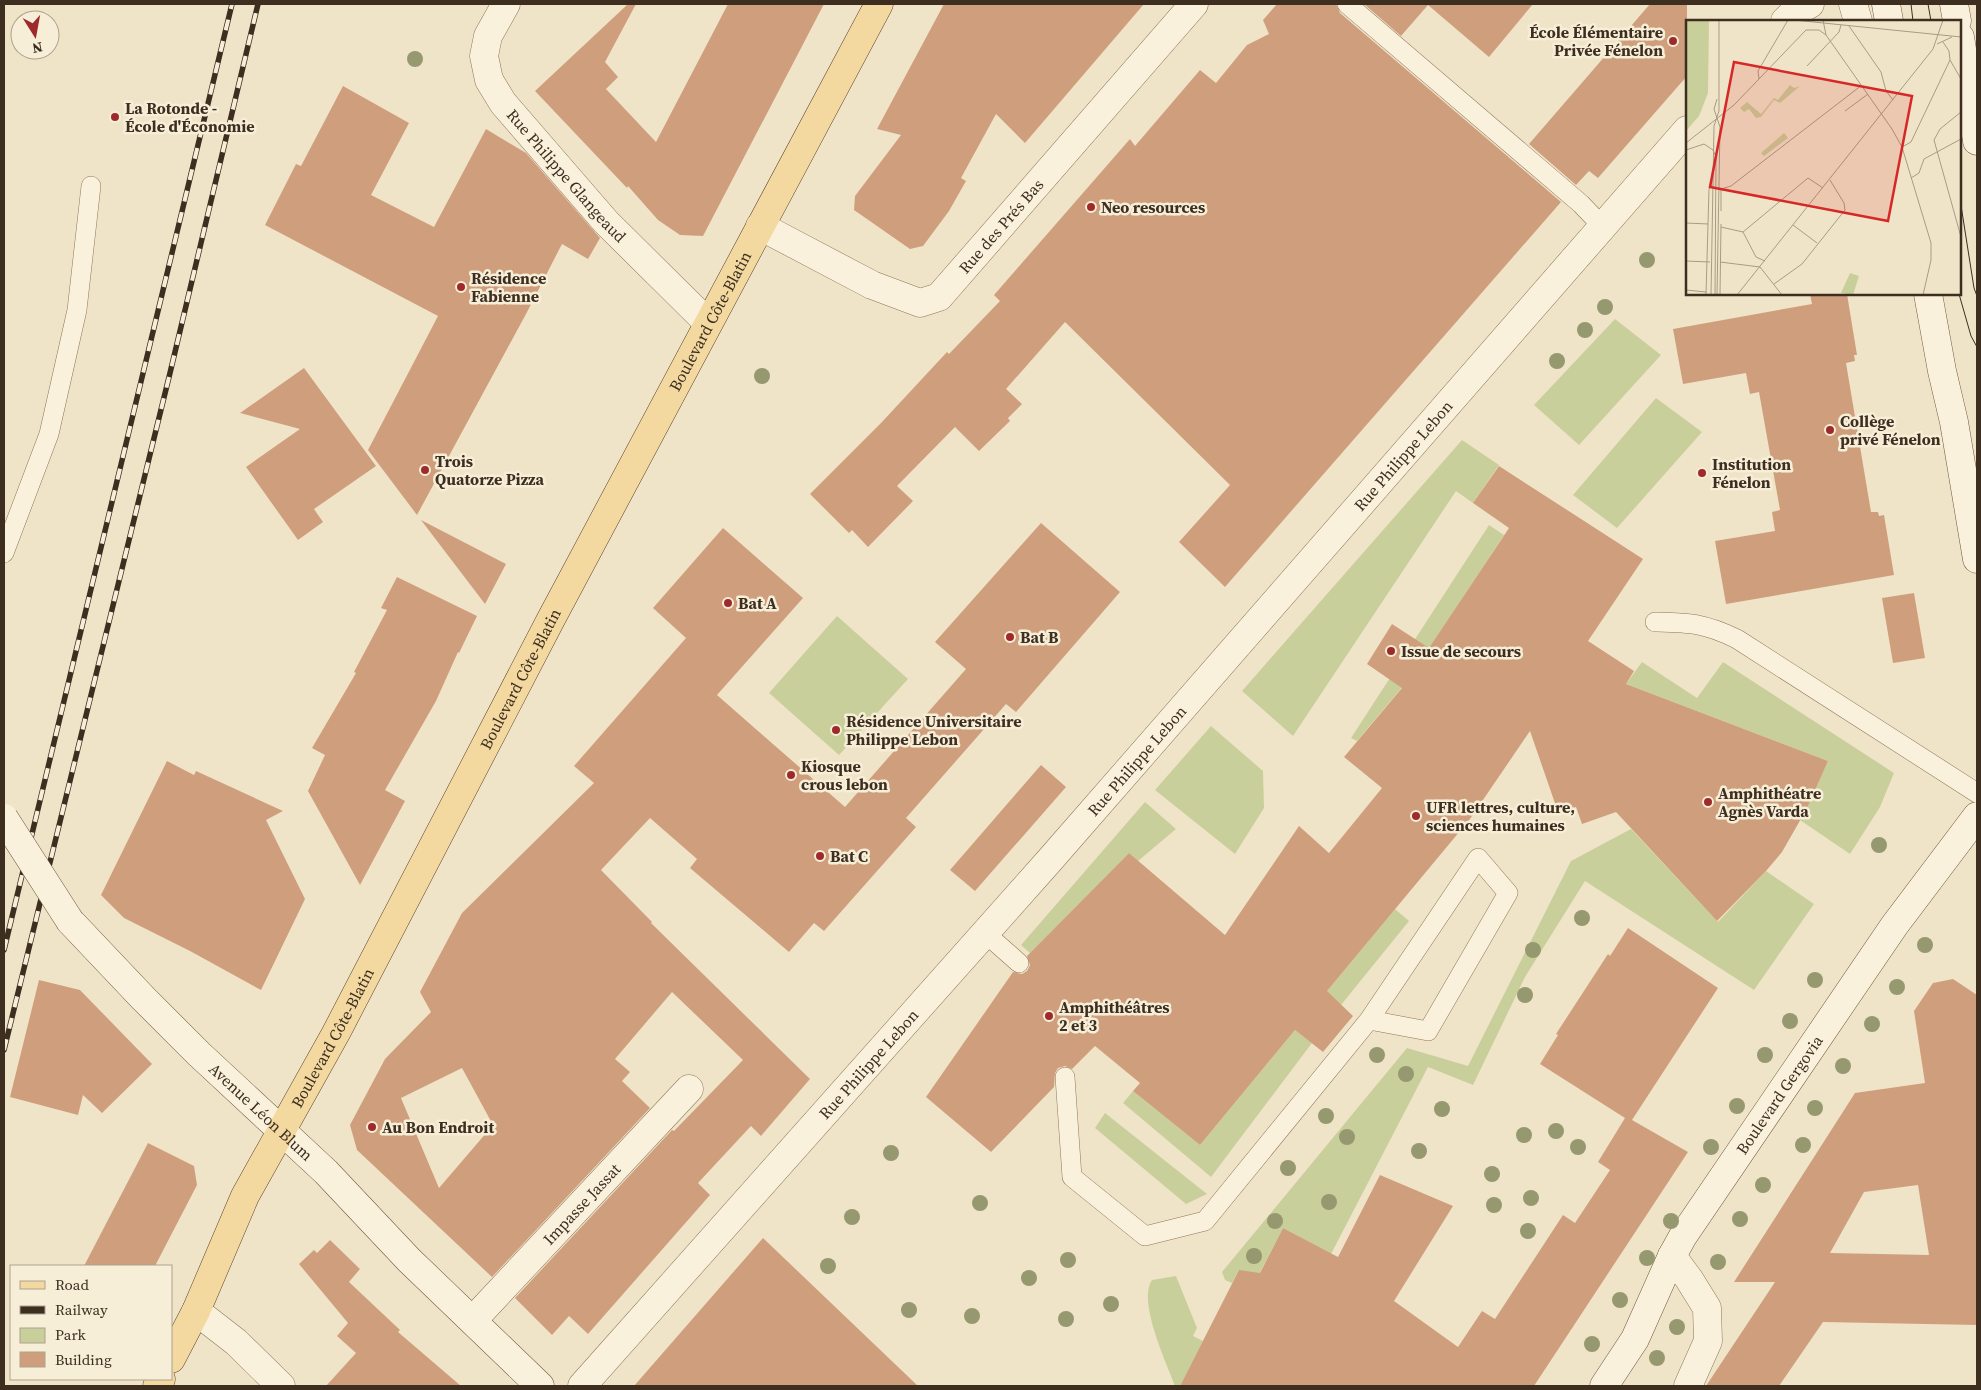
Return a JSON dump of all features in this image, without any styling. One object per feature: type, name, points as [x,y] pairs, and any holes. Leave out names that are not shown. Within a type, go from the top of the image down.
[{"type":"main road","name":"Boulevard Côte-Blatin","points":[[172,1357],[196,1311],[244,1196],[336,1033],[550,621],[878,4]]},
{"type":"street","name":"Rue Philippe Glangeaud","points":[[506,4],[488,36],[484,56],[489,80],[503,103],[606,222],[708,323]]},
{"type":"street","name":"Rue des Prés Bas","points":[[760,226],[872,284],[920,303],[940,297],[1194,4]]},
{"type":"street","points":[[1786,20],[1810,4]]},
{"type":"street","points":[[1852,4],[1858,20]]},
{"type":"street","points":[[1886,4],[1889,20]]},
{"type":"street","points":[[1954,4],[1958,20]]},
{"type":"street","points":[[1959,20],[1967,4]]},
{"type":"street","points":[[1961,43],[1977,141]]},
{"type":"street","name":"Rue Philippe Lebon","points":[[582,1386],[985,933],[1686,131]]},
{"type":"street","points":[[1928,295],[1942,372],[1954,422],[1977,559]]},
{"type":"street","name":"Boulevard Gergovia","points":[[1604,1386],[1635,1340],[1672,1256],[1683,1236],[1894,926],[1977,816]]},
{"type":"street","name":"Avenue Léon Blum","points":[[5,822],[70,921],[192,1047],[326,1172],[409,1260],[540,1386]]},
{"type":"street","name":"Impasse Jassat","points":[[473,1320],[689,1088]]},
{"type":"street","points":[[1672,1256],[1707,1308],[1708,1341],[1688,1386]]},
{"type":"street","points":[[196,1311],[236,1342],[281,1386]]},
{"type":"lane","points":[[1347,4],[1581,204],[1602,226]]},
{"type":"lane","points":[[4,553],[49,434],[77,310],[91,186]]},
{"type":"lane","points":[[1655,622],[1692,623],[1712,627],[1737,639],[1977,793]]},
{"type":"lane","points":[[1065,1077],[1072,1177],[1145,1236],[1205,1221],[1370,1020],[1478,858],[1508,893],[1428,1030],[1370,1020]]},
{"type":"lane","points":[[985,933],[1019,963]]},
{"type":"green space","points":[[1615,319],[1661,355],[1579,445],[1534,405]]},
{"type":"green space","points":[[1656,398],[1702,432],[1617,528],[1573,495]]},
{"type":"green space","points":[[1462,440],[1499,465],[1473,503],[1456,491],[1293,736],[1242,691]]},
{"type":"green space","points":[[1489,525],[1504,535],[1409,679],[1357,741],[1351,738]]},
{"type":"green space","points":[[837,616],[908,679],[839,755],[769,693]]},
{"type":"green space","points":[[1642,662],[1697,698],[1723,662],[1894,773],[1880,807],[1850,854],[1800,820],[1828,761],[1626,684]]},
{"type":"green space","points":[[1211,726],[1263,771],[1264,808],[1235,854],[1155,790]]},
{"type":"green space","points":[[1145,802],[1176,829],[1138,861],[1129,853],[1030,953],[1021,945]]},
{"type":"green space","points":[[1631,829],[1718,922],[1766,871],[1814,904],[1754,990],[1585,881],[1525,977],[1473,1085],[1428,1067],[1331,1254],[1283,1228],[1257,1278],[1239,1270],[1232,1283],[1225,1280],[1222,1272],[1407,1048],[1468,1066],[1571,861]]},
{"type":"green space","points":[[1395,909],[1409,921],[1341,1005],[1326,992]]},
{"type":"green space","points":[[1295,1030],[1312,1043],[1211,1177],[1123,1103],[1133,1091],[1200,1145]]},
{"type":"green space","points":[[1105,1113],[1207,1194],[1186,1204],[1095,1128]]},
{"type":"green space","points":[[1176,1276],[1197,1328],[1193,1336],[1203,1341],[1180,1386],[1175,1386],[1160,1348],[1148,1302],[1148,1290],[1152,1280]]},
{"type":"building","points":[[628,4],[636,4],[605,62],[618,77],[606,89],[656,142],[728,4],[824,4],[703,236],[680,235],[658,220],[628,186],[627,188],[535,91]]},
{"type":"building","points":[[944,4],[1144,4],[1025,143],[996,114],[961,178],[966,181],[949,211],[923,246],[910,249],[854,210],[855,196],[901,135],[877,129]]},
{"type":"building","points":[[1277,4],[1336,4],[1340,13],[1561,202],[1225,587],[1179,542],[1230,485],[1065,322],[1006,389],[1022,404],[1008,418],[1010,421],[979,451],[955,427],[897,486],[913,501],[868,547],[852,530],[849,533],[810,494],[881,423],[947,352],[949,354],[1000,301],[994,295],[1130,139],[1135,146],[1200,70],[1216,83],[1247,45],[1269,34],[1263,20]]},
{"type":"building","points":[[1364,4],[1533,4],[1489,57],[1428,5],[1401,36]]},
{"type":"building","points":[[1650,4],[1687,4],[1686,77],[1598,178],[1589,171],[1576,185],[1529,144]]},
{"type":"building","name":"Résidence Fabienne","points":[[343,86],[409,123],[371,195],[434,227],[486,129],[526,153],[600,238],[588,259],[562,244],[417,515],[368,450],[438,316],[265,225],[296,164],[301,166]]},
{"type":"building","points":[[1810,295],[1847,295],[1857,355],[1854,355],[1855,361],[1846,363],[1871,512],[1878,512],[1879,516],[1884,515],[1894,575],[1726,604],[1715,541],[1775,531],[1772,512],[1780,510],[1759,392],[1750,394],[1746,373],[1683,384],[1673,329],[1812,304]]},
{"type":"building","points":[[304,368],[376,466],[314,509],[323,522],[298,540],[246,467],[300,429],[240,413]]},
{"type":"building","points":[[1499,466],[1643,559],[1588,641],[1634,671],[1626,684],[1828,761],[1806,810],[1782,852],[1717,921],[1616,812],[1582,824],[1576,807],[1558,812],[1530,731],[1470,819],[1327,991],[1353,1016],[1323,1052],[1295,1030],[1200,1145],[1133,1091],[1140,1083],[1095,1046],[1072,1069],[1065,1066],[1058,1068],[1055,1073],[1054,1087],[991,1152],[926,1097],[1013,972],[1022,974],[1027,971],[1030,965],[1027,956],[1129,853],[1225,935],[1299,826],[1329,853],[1382,788],[1344,757],[1402,688],[1367,664],[1392,624],[1429,648],[1509,528],[1473,503]]},
{"type":"building","points":[[421,520],[506,564],[485,604]]},
{"type":"building","points":[[1041,523],[1120,592],[1016,712],[1006,704],[906,818],[916,827],[824,931],[814,923],[789,952],[690,868],[697,859],[650,818],[601,870],[651,923],[810,1079],[761,1136],[751,1126],[698,1183],[710,1195],[588,1334],[569,1316],[552,1335],[515,1298],[672,1130],[674,1131],[743,1060],[672,992],[615,1059],[630,1072],[622,1081],[650,1108],[492,1277],[357,1150],[350,1125],[385,1059],[431,1012],[420,992],[462,913],[594,783],[574,766],[686,638],[653,608],[723,528],[803,598],[717,695],[845,807],[966,669],[935,642]],"holes":[[[462,1068],[493,1125],[439,1188],[401,1098]]]},
{"type":"building","points":[[397,577],[477,616],[436,701],[385,790],[405,801],[360,885],[308,791],[325,755],[312,748],[356,673],[354,672],[387,610],[381,608]]},
{"type":"building","points":[[1914,593],[1925,658],[1893,663],[1882,598]]},
{"type":"building","points":[[167,761],[194,775],[196,771],[283,811],[266,820],[305,899],[261,990],[124,918],[101,895]]},
{"type":"building","points":[[1041,765],[1066,787],[975,891],[950,870]]},
{"type":"building","points":[[1628,928],[1718,988],[1632,1120],[1688,1152],[1534,1386],[1180,1386],[1239,1270],[1260,1273],[1283,1228],[1338,1257],[1380,1175],[1453,1206],[1394,1301],[1458,1347],[1482,1311],[1495,1319],[1563,1215],[1575,1223],[1610,1170],[1598,1162],[1625,1118],[1540,1064],[1558,1035],[1556,1034],[1608,954],[1610,956]]},
{"type":"building","points":[[1953,979],[1977,995],[1977,1325],[1823,1322],[1779,1386],[1706,1386],[1775,1282],[1734,1282],[1855,1093],[1925,1083],[1914,1011],[1933,983]],"holes":[[[1918,1185],[1929,1255],[1830,1253],[1864,1192]]]},
{"type":"building","points":[[39,980],[80,990],[152,1064],[102,1113],[83,1095],[78,1115],[10,1097]]},
{"type":"building","points":[[148,1143],[194,1166],[197,1185],[156,1265],[85,1265]]},
{"type":"building","points":[[763,1238],[918,1386],[634,1386]]},
{"type":"building","points":[[330,1240],[360,1269],[349,1282],[400,1330],[398,1332],[461,1386],[326,1386],[356,1353],[337,1336],[348,1323],[299,1264],[314,1250],[317,1253]]},
{"type":"tram line","points":[[1911,4],[1913,20]]},
{"type":"tram line","points":[[1928,4],[1931,20]]},
{"type":"tram line","points":[[1961,205],[1974,288],[1977,296]]},
{"type":"tram line","points":[[1959,295],[1971,336],[1977,347]]},
{"type":"railway","points":[[4,950],[232,4]]},
{"type":"railway","points":[[4,1050],[170,373],[258,4]]},
{"type":"place","name":"École Élémentaire Privée Fénelon","points":[[1673,41]]},
{"type":"place","name":"La Rotonde - École d'Économie","points":[[115,117]]},
{"type":"place","name":"Neo resources","points":[[1091,207]]},
{"type":"place","name":"Résidence Fabienne","points":[[461,287]]},
{"type":"place","name":"Collège privé Fénelon","points":[[1830,430]]},
{"type":"place","name":"Trois Quatorze Pizza","points":[[425,470]]},
{"type":"place","name":"Institution Fénelon","points":[[1702,473]]},
{"type":"place","name":"Bat A","points":[[728,603]]},
{"type":"place","name":"Bat B","points":[[1010,637]]},
{"type":"place","name":"Issue de secours","points":[[1391,651]]},
{"type":"place","name":"Résidence Universitaire Philippe Lebon","points":[[836,730]]},
{"type":"place","name":"Kiosque crous lebon","points":[[791,775]]},
{"type":"place","name":"Amphithéatre Agnès Varda","points":[[1708,802]]},
{"type":"place","name":"UFR lettres, culture, sciences humaines","points":[[1416,816]]},
{"type":"place","name":"Bat C","points":[[820,856]]},
{"type":"place","name":"Amphithéâtres 2 et 3","points":[[1049,1016]]},
{"type":"place","name":"Au Bon Endroit","points":[[372,1127]]}]
